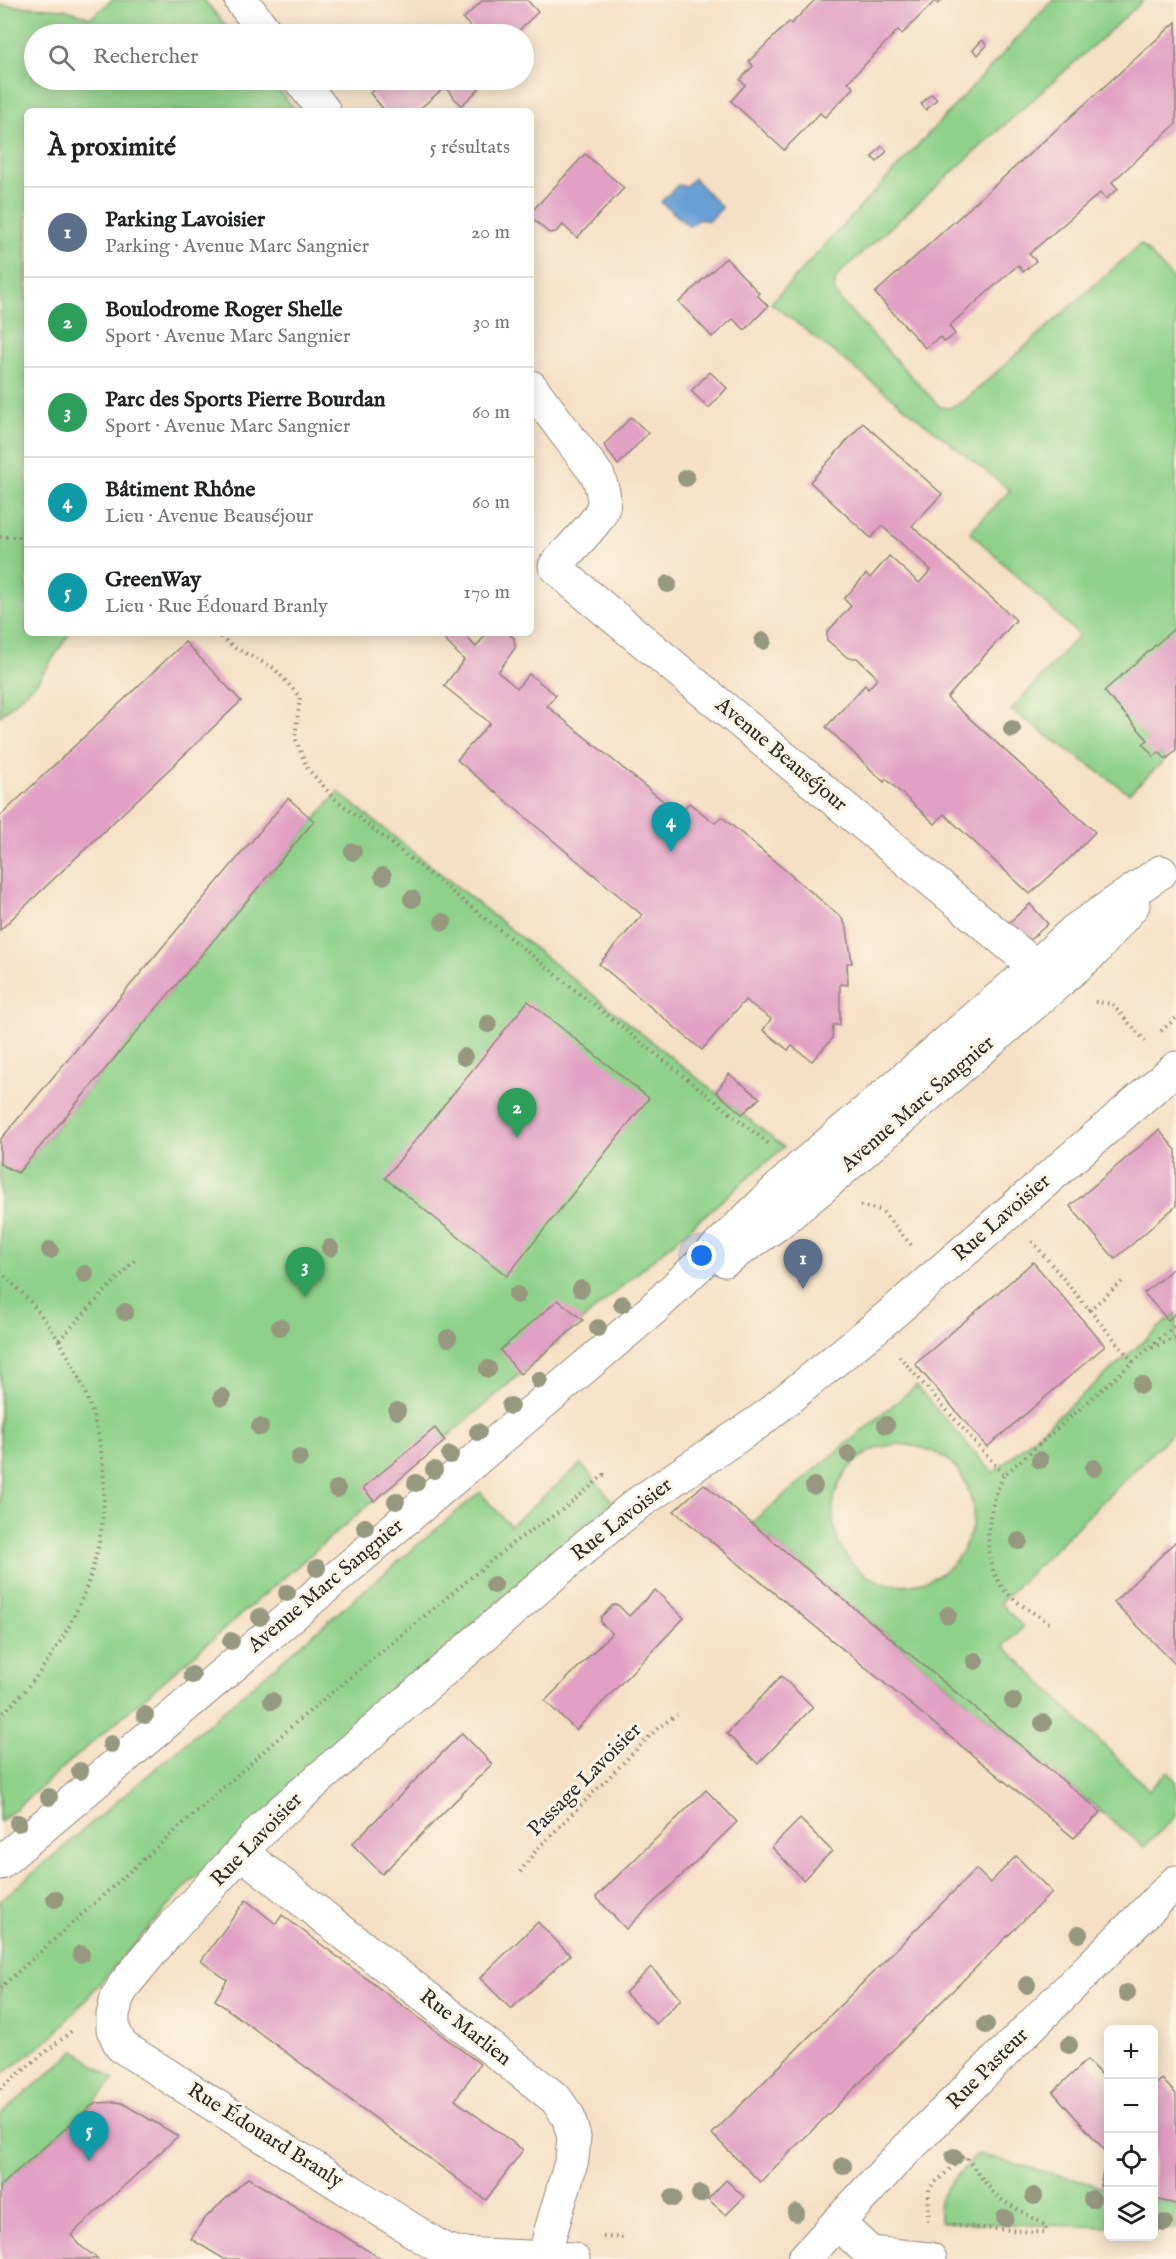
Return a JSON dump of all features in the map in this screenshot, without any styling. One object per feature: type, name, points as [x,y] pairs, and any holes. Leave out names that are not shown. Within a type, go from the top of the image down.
[{"type":"street","points":[[241,0],[259,24]]},
{"type":"street","points":[[308,90],[322,108]]},
{"type":"street","name":"Avenue Beauséjour","points":[[534,391],[598,476],[603,494],[601,513],[555,566],[1023,956],[1042,978]]},
{"type":"street","name":"Avenue Marc Sangnier","points":[[0,1863],[652,1310],[776,1225],[810,1179],[1042,978],[1074,931],[1168,865]]},
{"type":"street","name":"Rue Lavoisier","points":[[113,2015],[117,1998],[124,1985],[162,1939],[267,1824],[586,1546],[637,1504],[760,1421],[875,1328],[1175,1069]]},
{"type":"street","name":"Rue Marlien","points":[[242,1853],[556,2099],[568,2116],[574,2138],[572,2159],[550,2234],[559,2258]]},
{"type":"street","name":"Rue Pasteur","points":[[804,2259],[896,2160],[1176,1882]]},
{"type":"street","name":"Rue Édouard Branly","points":[[113,2015],[113,2030],[121,2046],[444,2250],[459,2254],[559,2258]]},
{"type":"street","points":[[838,2223],[870,2253],[930,2259]]},
{"type":"path","points":[[0,537],[24,537]]},
{"type":"path","points":[[220,636],[235,648],[274,668],[300,697],[295,737],[307,768],[334,798],[786,1158],[794,1160],[830,1201],[881,1210],[935,1276]]},
{"type":"path","points":[[1042,978],[1059,998],[1112,1004],[1175,1069]]},
{"type":"path","points":[[1008,1212],[1133,1362]]},
{"type":"path","points":[[59,1340],[136,1259]]},
{"type":"path","points":[[0,1272],[26,1298],[59,1340],[80,1381],[95,1425],[104,1468],[102,1519],[91,1570],[76,1612],[54,1652],[10,1707],[0,1716]]},
{"type":"path","points":[[1089,1310],[1122,1282]]},
{"type":"path","points":[[1049,1623],[1013,1599],[999,1582],[992,1565],[989,1539],[990,1515],[995,1493],[1004,1475],[1176,1325]]},
{"type":"path","points":[[875,1328],[1004,1475]]},
{"type":"path","points":[[1147,1350],[1176,1338]]},
{"type":"path","points":[[0,1988],[294,1724],[514,1542],[565,1508],[604,1476]]},
{"type":"path","name":"Passage Lavoisier","points":[[520,1872],[537,1849],[659,1727],[677,1715]]},
{"type":"path","points":[[0,2089],[75,2029],[83,2019],[95,2015],[113,2015]]},
{"type":"path","points":[[929,2188],[965,2156],[992,2191],[1016,2210],[1046,2226],[1045,2233],[939,2225]]},
{"type":"green space","points":[[112,0],[204,0],[224,24],[24,24],[24,90],[278,90],[293,108],[24,108],[24,636],[68,636],[37,682],[0,716],[0,5],[64,9],[91,18]]},
{"type":"green space","points":[[1053,0],[1144,0],[842,271],[836,279],[834,289],[840,300],[940,407],[949,408],[965,400],[1141,244],[1176,282],[1176,627],[1148,740],[1154,756],[1159,752],[1166,759],[1129,793],[1011,710],[1079,635],[970,532],[1010,490],[771,303]]},
{"type":"green space","points":[[338,792],[784,1147],[0,1822],[0,1164],[18,1173]]},
{"type":"green space","points":[[1176,1313],[1176,1429],[1000,1603],[1023,1627],[1004,1646],[1149,1790],[1167,1772],[1176,1781],[1176,1816],[1144,1847],[751,1523],[916,1386],[993,1473]],"holes":[[[898,1444],[919,1447],[948,1460],[963,1478],[972,1501],[972,1525],[961,1553],[943,1572],[918,1583],[889,1584],[865,1574],[847,1557],[836,1535],[833,1511],[838,1486],[852,1465],[876,1449]]]},
{"type":"green space","points":[[581,1464],[614,1503],[580,1528],[189,1883],[52,2037],[0,2076],[0,1901],[480,1492],[510,1526]]},
{"type":"green space","points":[[75,2051],[114,2079],[91,2106],[0,2186],[0,2115]]},
{"type":"green space","points":[[978,2154],[1104,2187],[1104,2227],[941,2222],[938,2212],[939,2203],[943,2193]]},
{"type":"green space","points":[[1158,2200],[1176,2204],[1176,2229],[1158,2228]]},
{"type":"water","points":[[694,178],[722,208],[709,221],[699,219],[689,226],[661,202],[678,185],[686,186]]},
{"type":"building","points":[[483,0],[527,0],[538,12],[525,24],[468,24],[463,19]]},
{"type":"building","points":[[815,0],[942,0],[938,4],[935,1],[902,34],[898,30],[848,82],[854,88],[825,117],[820,113],[784,150],[731,101],[745,85],[740,80],[753,66],[749,61]]},
{"type":"building","points":[[1176,22],[1176,124],[1112,182],[1118,189],[1106,199],[1100,193],[1029,254],[1036,261],[1023,272],[1018,265],[949,326],[955,334],[945,342],[940,337],[925,348],[875,293]]},
{"type":"building","points":[[982,40],[987,45],[978,55],[973,50]]},
{"type":"building","points":[[373,90],[442,90],[420,108],[382,108],[370,93]]},
{"type":"building","points":[[448,90],[478,90],[461,106]]},
{"type":"building","points":[[931,94],[937,99],[926,110],[921,104]]},
{"type":"building","points":[[882,146],[887,151],[877,162],[872,157]]},
{"type":"building","points":[[585,154],[624,188],[577,238],[563,225],[556,232],[549,233],[534,220],[534,209]]},
{"type":"building","points":[[726,258],[768,306],[745,330],[733,319],[712,337],[679,302]]},
{"type":"building","points":[[710,372],[727,388],[709,408],[691,391]]},
{"type":"building","points":[[631,417],[648,433],[618,465],[604,445]]},
{"type":"building","points":[[863,423],[942,494],[912,526],[1016,620],[947,698],[1095,832],[1030,894],[944,814],[935,824],[886,779],[884,782],[826,727],[865,685],[868,689],[878,678],[857,658],[848,658],[827,640],[827,632],[851,606],[844,599],[866,574],[870,578],[889,556],[919,583],[931,570],[882,526],[871,538],[810,482]]},
{"type":"building","points":[[1176,627],[1176,751],[1166,759],[1159,752],[1154,757],[1143,744],[1148,740],[1104,691]]},
{"type":"building","points":[[441,636],[466,636],[476,647],[485,636],[512,636],[515,648],[498,672],[517,688],[529,674],[556,695],[547,706],[679,814],[689,803],[715,823],[722,817],[841,917],[847,928],[852,963],[847,963],[848,985],[840,984],[840,1025],[833,1025],[832,1039],[812,1061],[792,1046],[788,1050],[763,1030],[771,1019],[745,1000],[702,1050],[599,964],[642,915],[457,760],[490,723],[444,686],[464,660]]},
{"type":"building","points":[[185,642],[241,701],[0,930],[0,816]]},
{"type":"building","points":[[288,798],[314,821],[18,1173],[0,1164],[0,1140]]},
{"type":"building","points":[[1030,904],[1048,924],[1025,944],[1005,926]]},
{"type":"building","points":[[528,1001],[649,1098],[507,1276],[385,1178]]},
{"type":"building","points":[[729,1074],[760,1098],[742,1114],[716,1092]]},
{"type":"building","points":[[1159,1130],[1176,1150],[1176,1206],[1115,1259],[1070,1206]]},
{"type":"building","points":[[1033,1262],[1105,1346],[987,1447],[915,1364]]},
{"type":"building","points":[[1176,1266],[1176,1313],[1168,1320],[1144,1293]]},
{"type":"building","points":[[558,1300],[583,1320],[520,1374],[500,1350]]},
{"type":"building","points":[[435,1428],[445,1441],[374,1501],[363,1488]]},
{"type":"building","points":[[704,1484],[1101,1812],[1074,1838],[674,1511]]},
{"type":"building","points":[[1176,1541],[1176,1665],[1114,1602]]},
{"type":"building","points":[[655,1590],[684,1618],[576,1730],[545,1701],[612,1633],[601,1623],[601,1617],[613,1605],[618,1605],[629,1616]]},
{"type":"building","points":[[781,1676],[813,1707],[758,1764],[727,1734]]},
{"type":"building","points":[[462,1733],[492,1764],[382,1874],[352,1844]]},
{"type":"building","points":[[706,1790],[737,1822],[626,1929],[596,1897]]},
{"type":"building","points":[[800,1819],[832,1851],[803,1880],[772,1847]]},
{"type":"building","points":[[1016,1856],[1052,1892],[760,2182],[712,2134],[976,1869],[990,1883]]},
{"type":"building","points":[[246,1900],[276,1924],[282,1915],[480,2064],[455,2100],[523,2150],[486,2200],[215,2000],[227,1980],[201,1961]]},
{"type":"building","points":[[538,1922],[570,1955],[511,2009],[480,1978]]},
{"type":"building","points":[[651,1967],[681,1999],[656,2024],[625,1993]]},
{"type":"building","points":[[1087,2060],[1104,2078],[1104,2150],[1053,2092]]},
{"type":"building","points":[[1162,2079],[1176,2094],[1176,2204],[1158,2200],[1158,2082]]},
{"type":"building","points":[[98,2103],[122,2103],[178,2136],[71,2235],[98,2259],[2,2259],[0,2257],[0,2186],[91,2106]]},
{"type":"building","points":[[1104,2167],[1104,2187],[1100,2186]]},
{"type":"building","points":[[248,2178],[382,2259],[224,2259],[191,2239],[203,2220]]},
{"type":"building","points":[[726,2180],[744,2197],[726,2215],[708,2199]]},
{"type":"place","name":"Bâtiment Rhône","points":[[671,852]]},
{"type":"place","name":"Boulodrome Roger Shelle","points":[[517,1138]]},
{"type":"place","name":"Parking Lavoisier","points":[[803,1289]]},
{"type":"place","name":"Parc des Sports Pierre Bourdan","points":[[305,1297]]},
{"type":"place","name":"GreenWay","points":[[89,2161]]}]
